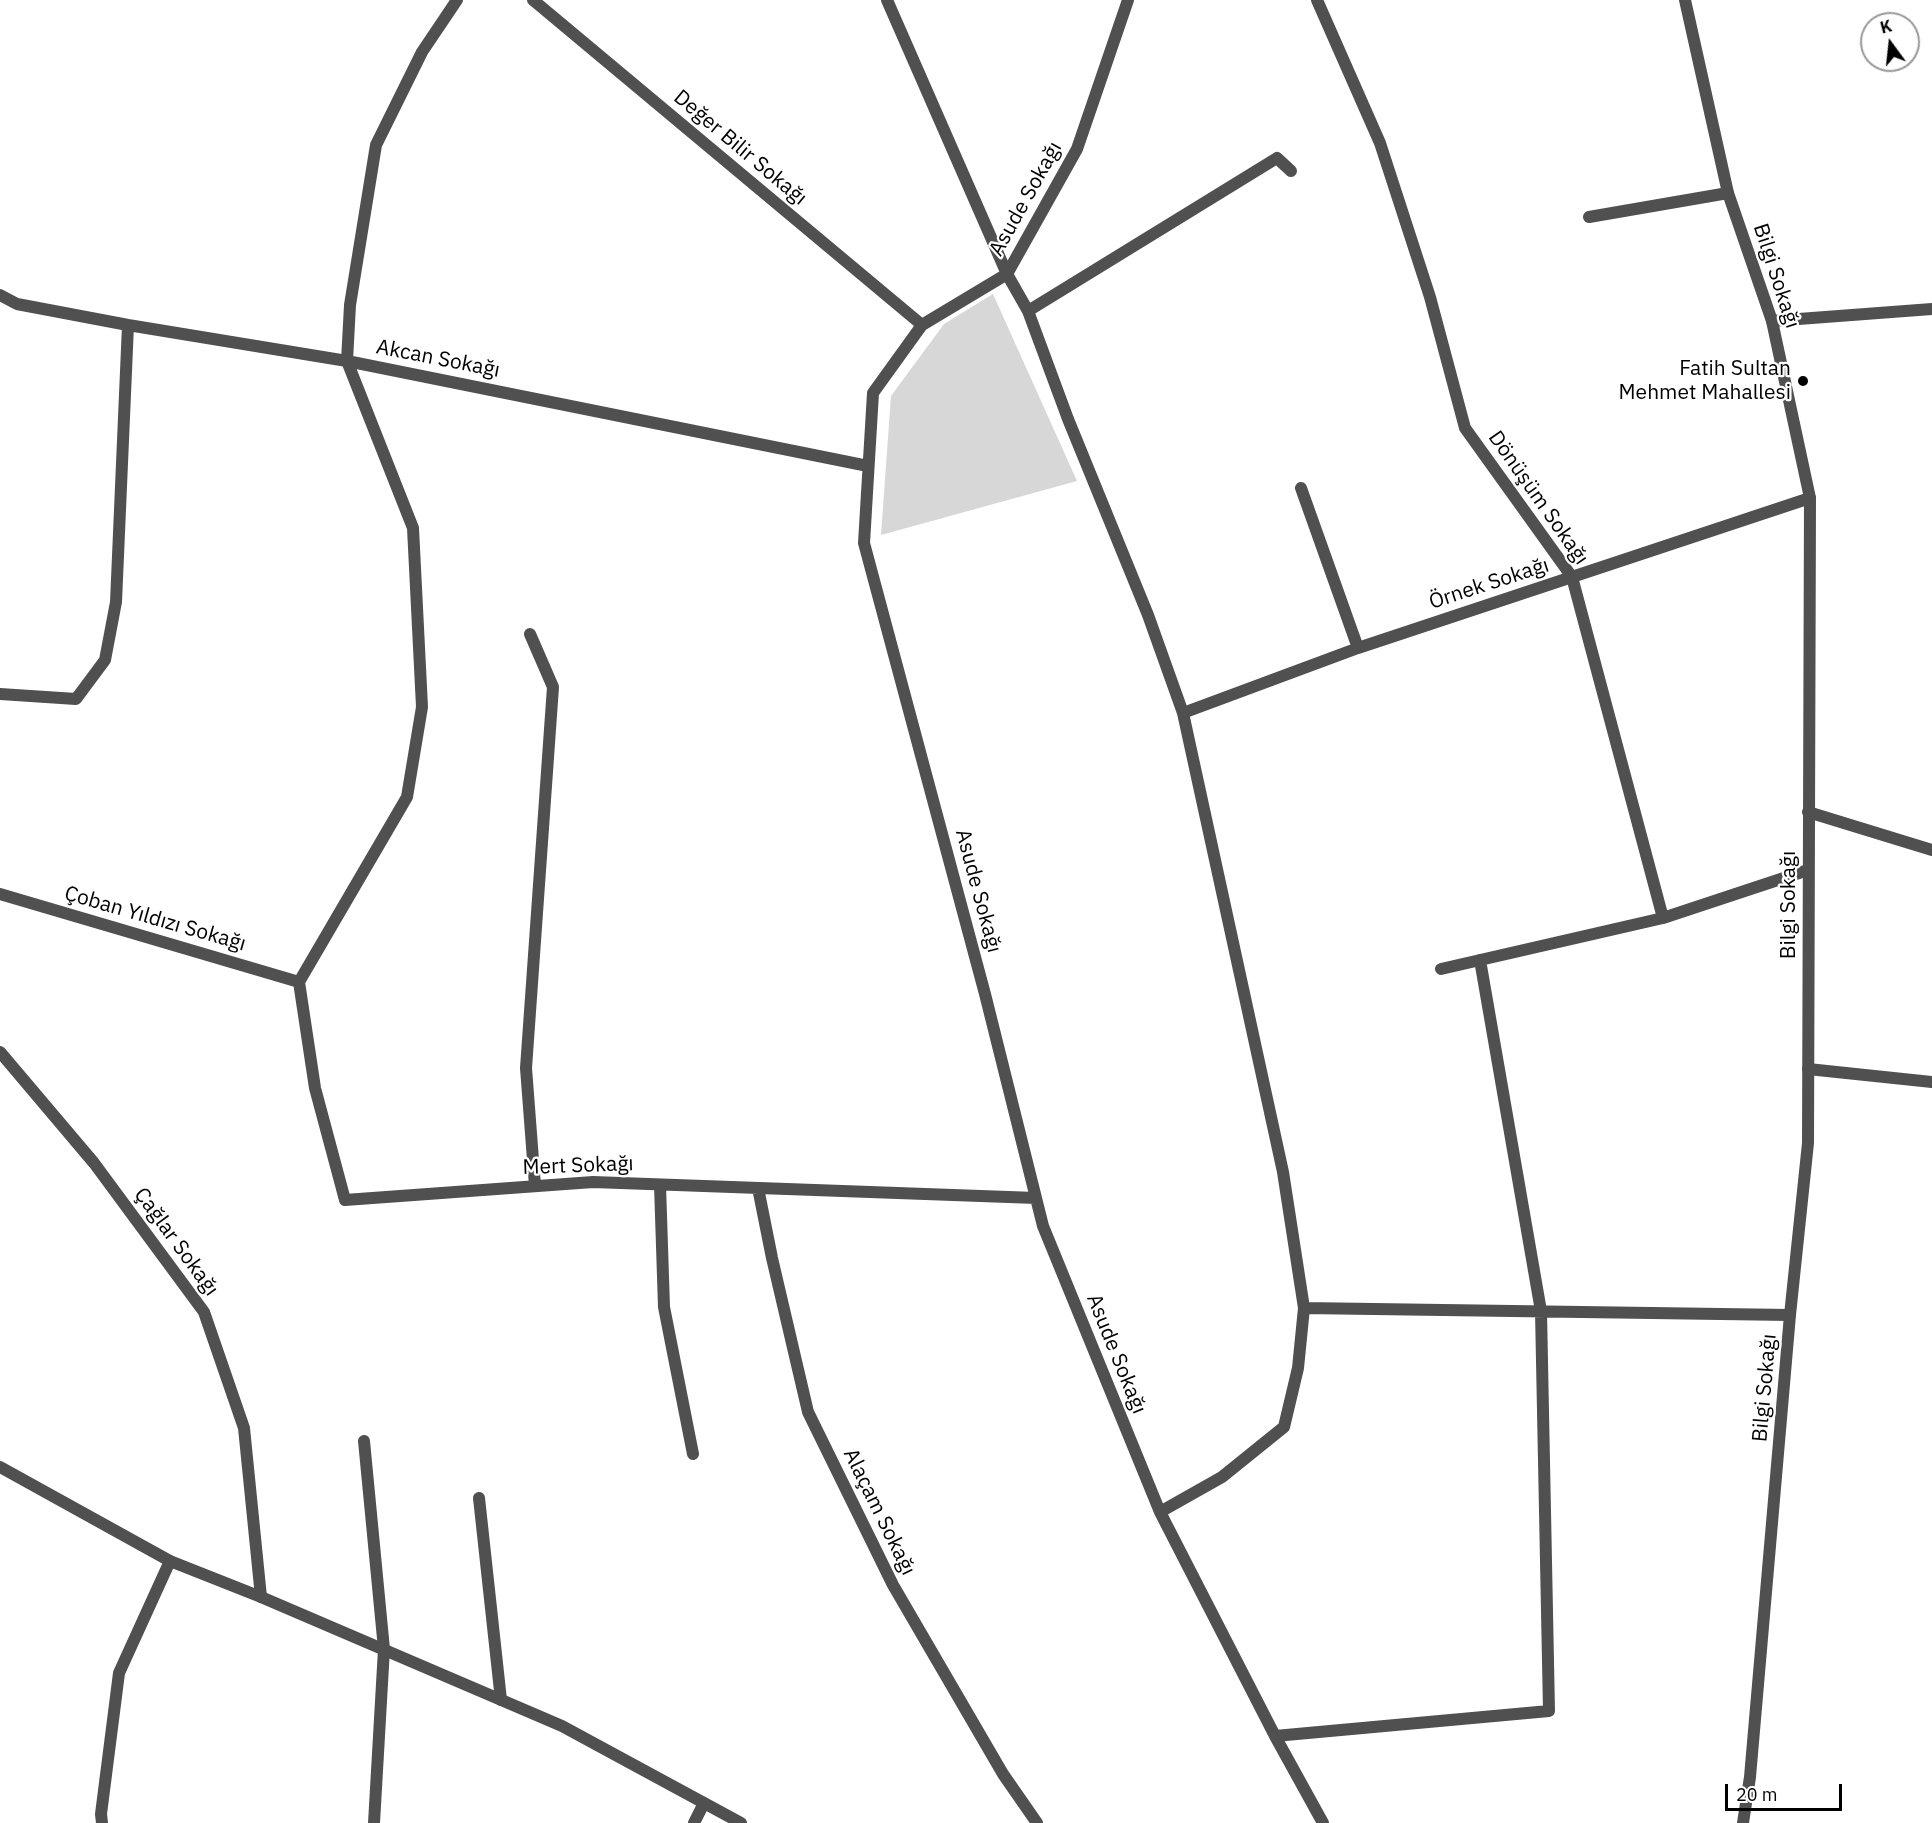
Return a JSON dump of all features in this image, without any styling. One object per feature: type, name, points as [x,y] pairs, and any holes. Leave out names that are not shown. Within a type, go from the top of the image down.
[{"type":"street","points":[[299,982],[407,797],[422,707],[413,528],[347,361],[350,305],[376,145],[422,52],[457,0]]},
{"type":"street","name":"Değer Bilir Sokağı","points":[[533,0],[922,326]]},
{"type":"street","points":[[887,0],[1007,274],[1028,311],[1068,419],[1148,615],[1183,713],[1282,1172],[1304,1308],[1298,1368],[1284,1427],[1222,1477],[1160,1512]]},
{"type":"street","name":"Asude Sokağı","points":[[1128,0],[1077,149],[1007,274],[922,326],[873,393],[864,543],[985,994],[1043,1226],[1160,1512],[1275,1736],[1323,1823]]},
{"type":"street","name":"Dönüşüm Sokağı","points":[[1317,0],[1380,143],[1430,297],[1465,428],[1572,577],[1663,918]]},
{"type":"street","name":"Bilgi Sokağı","points":[[1684,0],[1728,193],[1772,321],[1810,498],[1808,1143],[1750,1777],[1743,1823]]},
{"type":"street","points":[[1028,311],[1277,158],[1291,171]]},
{"type":"street","points":[[1589,217],[1728,193]]},
{"type":"street","name":"Akcan Sokağı","points":[[0,296],[17,304],[128,325],[347,361],[868,466]]},
{"type":"street","points":[[1772,321],[1932,309]]},
{"type":"street","points":[[0,694],[76,699],[105,660],[116,602],[128,325]]},
{"type":"street","points":[[1301,488],[1358,648]]},
{"type":"street","name":"Örnek Sokağı","points":[[1183,713],[1358,648],[1810,498]]},
{"type":"street","points":[[530,634],[553,687],[526,1068],[535,1186]]},
{"type":"street","points":[[1808,812],[1932,850]]},
{"type":"street","points":[[1441,969],[1663,918],[1808,870]]},
{"type":"street","name":"Çoban Yıldızı Sokağı","points":[[0,894],[299,982]]},
{"type":"street","points":[[1275,1736],[1549,1711],[1541,1311],[1480,960]]},
{"type":"street","name":"Mert Sokağı","points":[[299,982],[315,1088],[345,1200],[593,1182],[1036,1198]]},
{"type":"street","name":"Çağlar Sokağı","points":[[0,1052],[94,1163],[204,1312],[244,1428],[261,1597]]},
{"type":"street","points":[[1808,1070],[1932,1082]]},
{"type":"street","points":[[660,1185],[664,1307],[693,1454]]},
{"type":"street","name":"Alaçam Sokağı","points":[[758,1188],[808,1412],[893,1585],[1003,1774],[1037,1823]]},
{"type":"street","points":[[1304,1308],[1791,1315]]},
{"type":"street","points":[[364,1441],[384,1649],[374,1823]]},
{"type":"street","points":[[0,1467],[170,1561],[261,1597],[562,1726],[741,1823]]},
{"type":"street","points":[[479,1498],[501,1700]]},
{"type":"street","points":[[102,1823],[101,1814],[119,1673],[170,1561]]},
{"type":"street","points":[[694,1823],[704,1803]]},
{"type":"shaded area","points":[[993,294],[1077,481],[881,535],[891,396],[944,324]]},
{"type":"place","name":"Fatih Sultan Mehmet Mahallesi","points":[[1803,381]]}]
